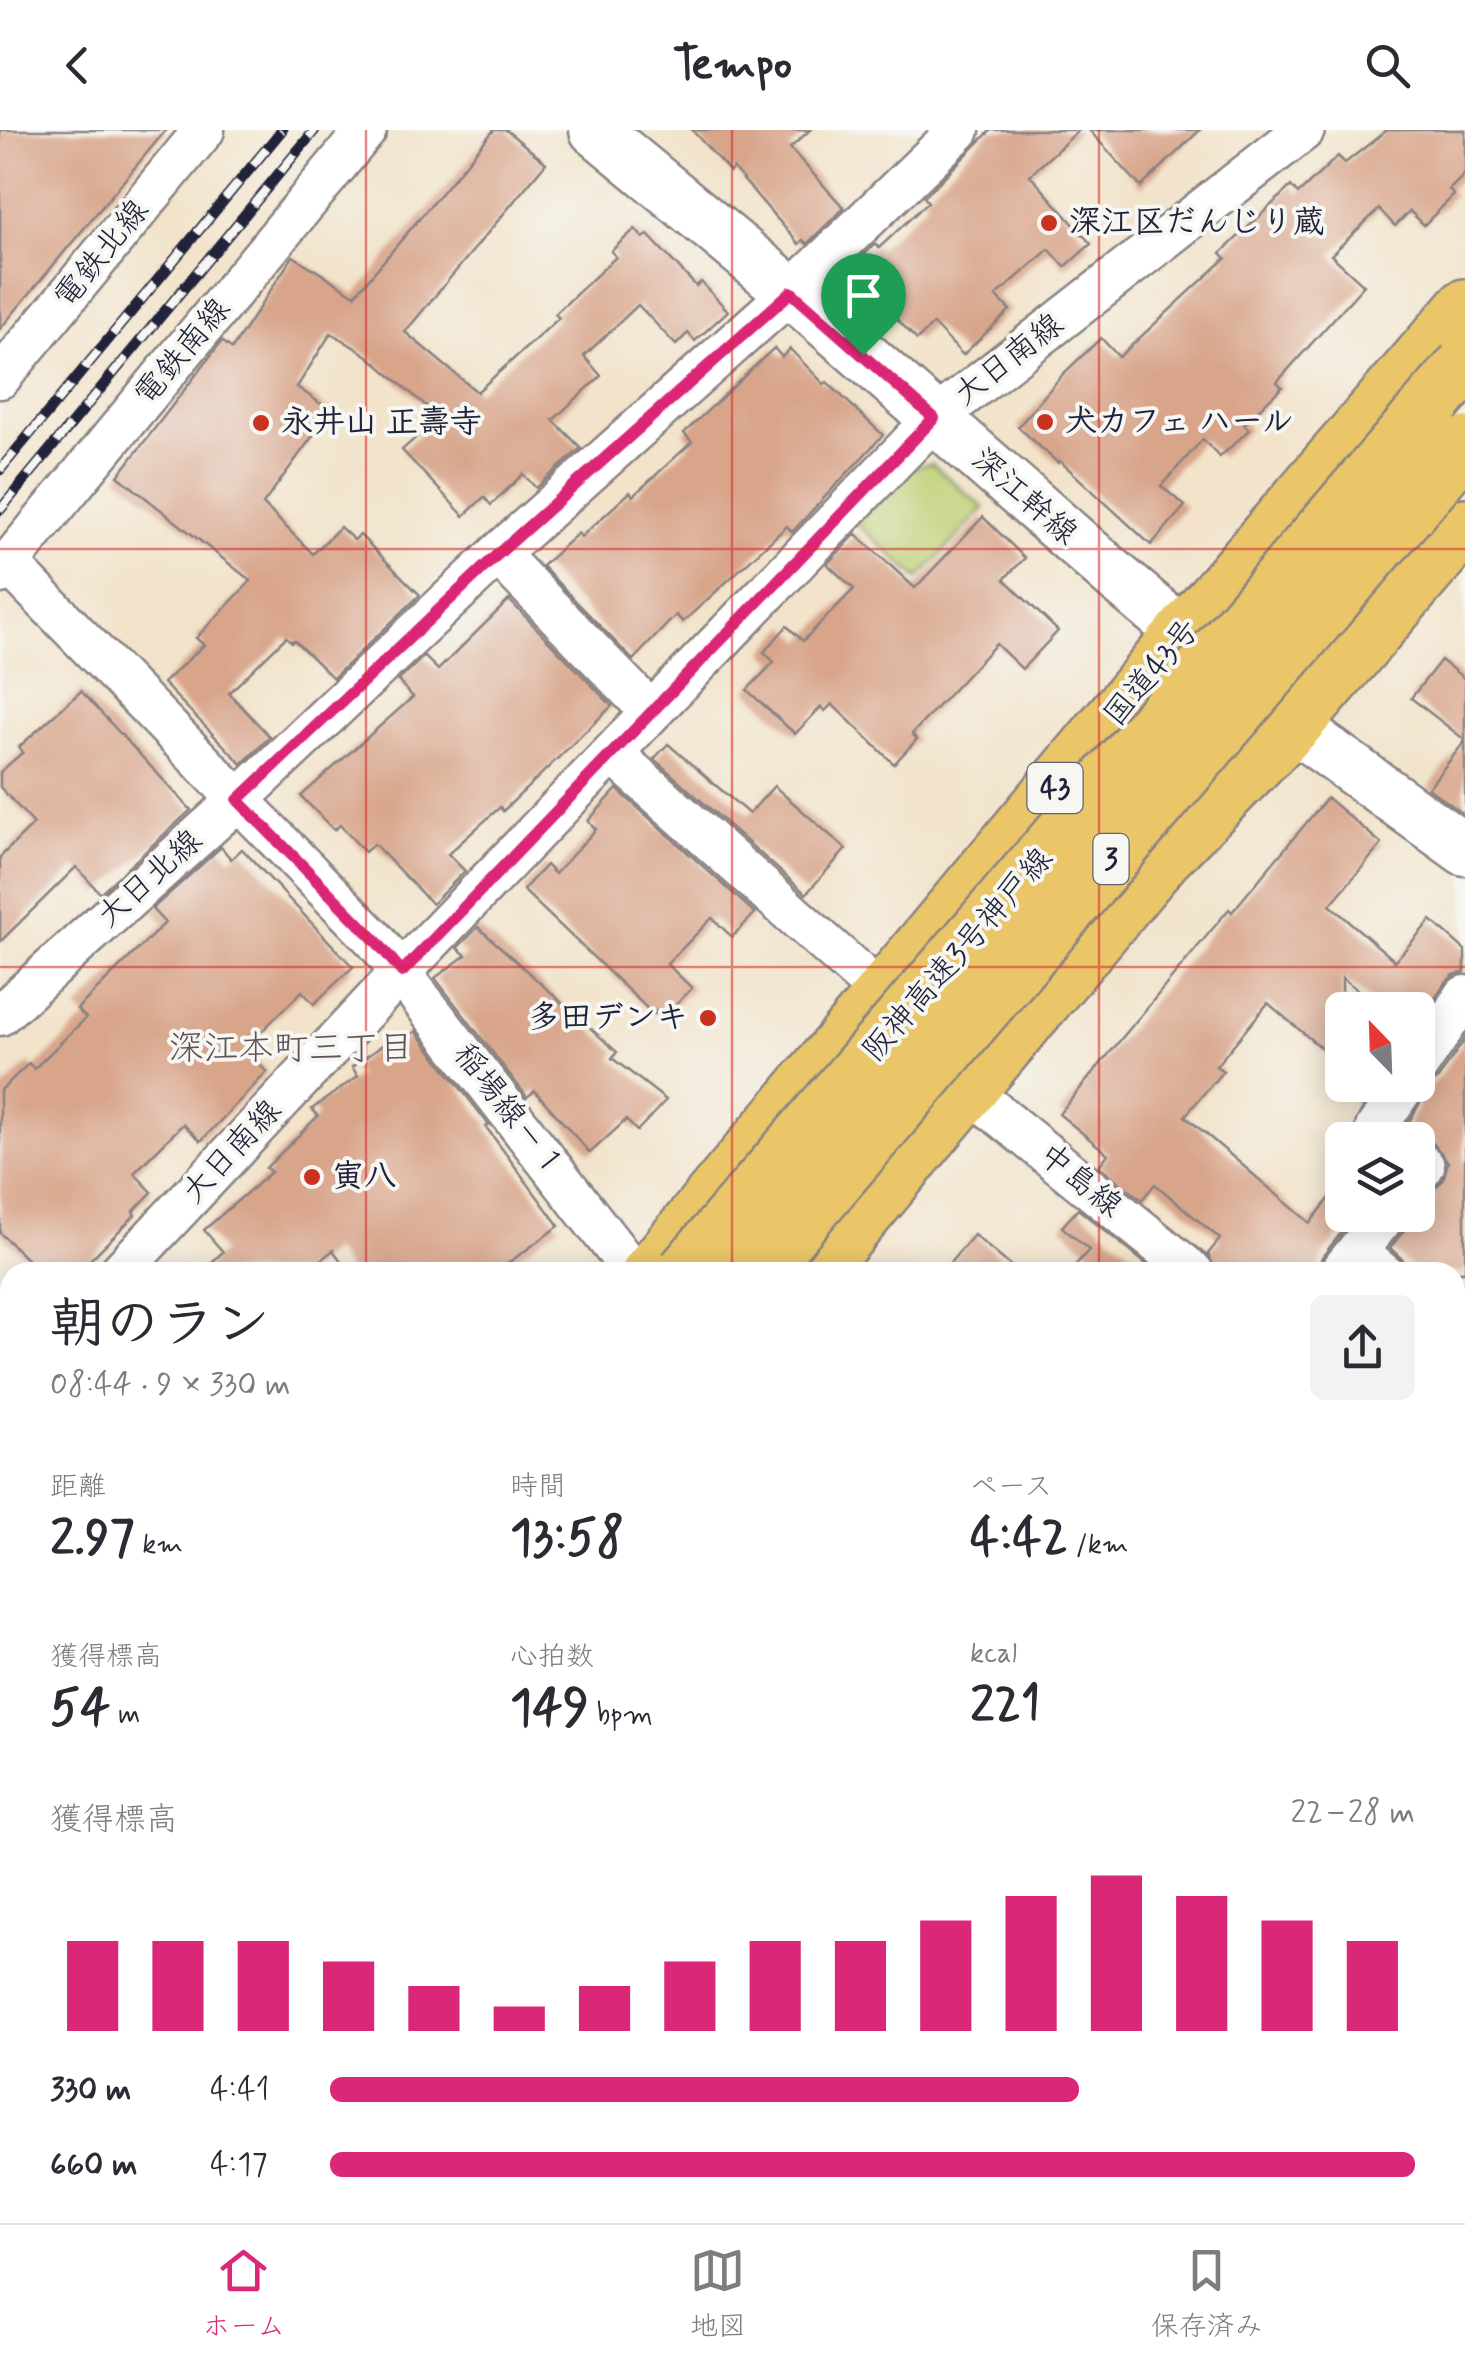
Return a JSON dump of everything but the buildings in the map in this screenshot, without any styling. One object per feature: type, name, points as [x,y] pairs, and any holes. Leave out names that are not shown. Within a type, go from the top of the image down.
[{"type":"highway","name":"国道43号","points":[[658,1262],[1184,634],[1465,307]]},
{"type":"highway","name":"阪神高速3号神戸線","points":[[693,1262],[1465,365]]},
{"type":"highway","name":"阪神高速3号神戸線","points":[[766,1262],[1465,445]]},
{"type":"highway","points":[[824,1262],[1163,858],[1293,726],[1465,526]]},
{"type":"street","name":"電鉄北線","points":[[0,378],[204,130]]},
{"type":"street","name":"電鉄南線","points":[[4,568],[366,130]]},
{"type":"street","name":"大日北線","points":[[0,1015],[238,800],[498,554],[791,292],[959,130]]},
{"type":"street","name":"大日南線","points":[[129,1262],[934,418],[1304,130]]},
{"type":"street","name":"深江幹線","points":[[597,131],[791,292],[1293,726],[1465,850]]},
{"type":"street","points":[[498,554],[651,712]]},
{"type":"street","name":"稲場線－１","points":[[4,568],[376,941],[625,1262]]},
{"type":"street","points":[[614,754],[883,995]]},
{"type":"street","points":[[1435,1041],[1465,996]]},
{"type":"street","name":"中島線","points":[[968,1090],[1180,1262]]},
{"type":"lane","points":[[1363,1244],[1385,1262]]},
{"type":"green space","points":[[931,463],[984,508],[918,579],[856,523],[908,468]]},
{"type":"railway","points":[[0,470],[282,130]]},
{"type":"railway","points":[[0,510],[315,130]]},
{"type":"place","name":"深江区だんじり蔵","points":[[1049,223]]},
{"type":"place","name":"犬カフェ ハール","points":[[1045,422]]},
{"type":"place","name":"永井山 正壽寺","points":[[261,423]]},
{"type":"place","name":"多田デンキ","points":[[708,1018]]},
{"type":"place","name":"寅八","points":[[312,1177]]},
{"type":"district","name":"深江本町三丁目","points":[[291,1049]]},
{"type":"route","points":[[791,292],[863,355],[934,418],[402,972],[238,800],[498,554],[791,292]]}]
